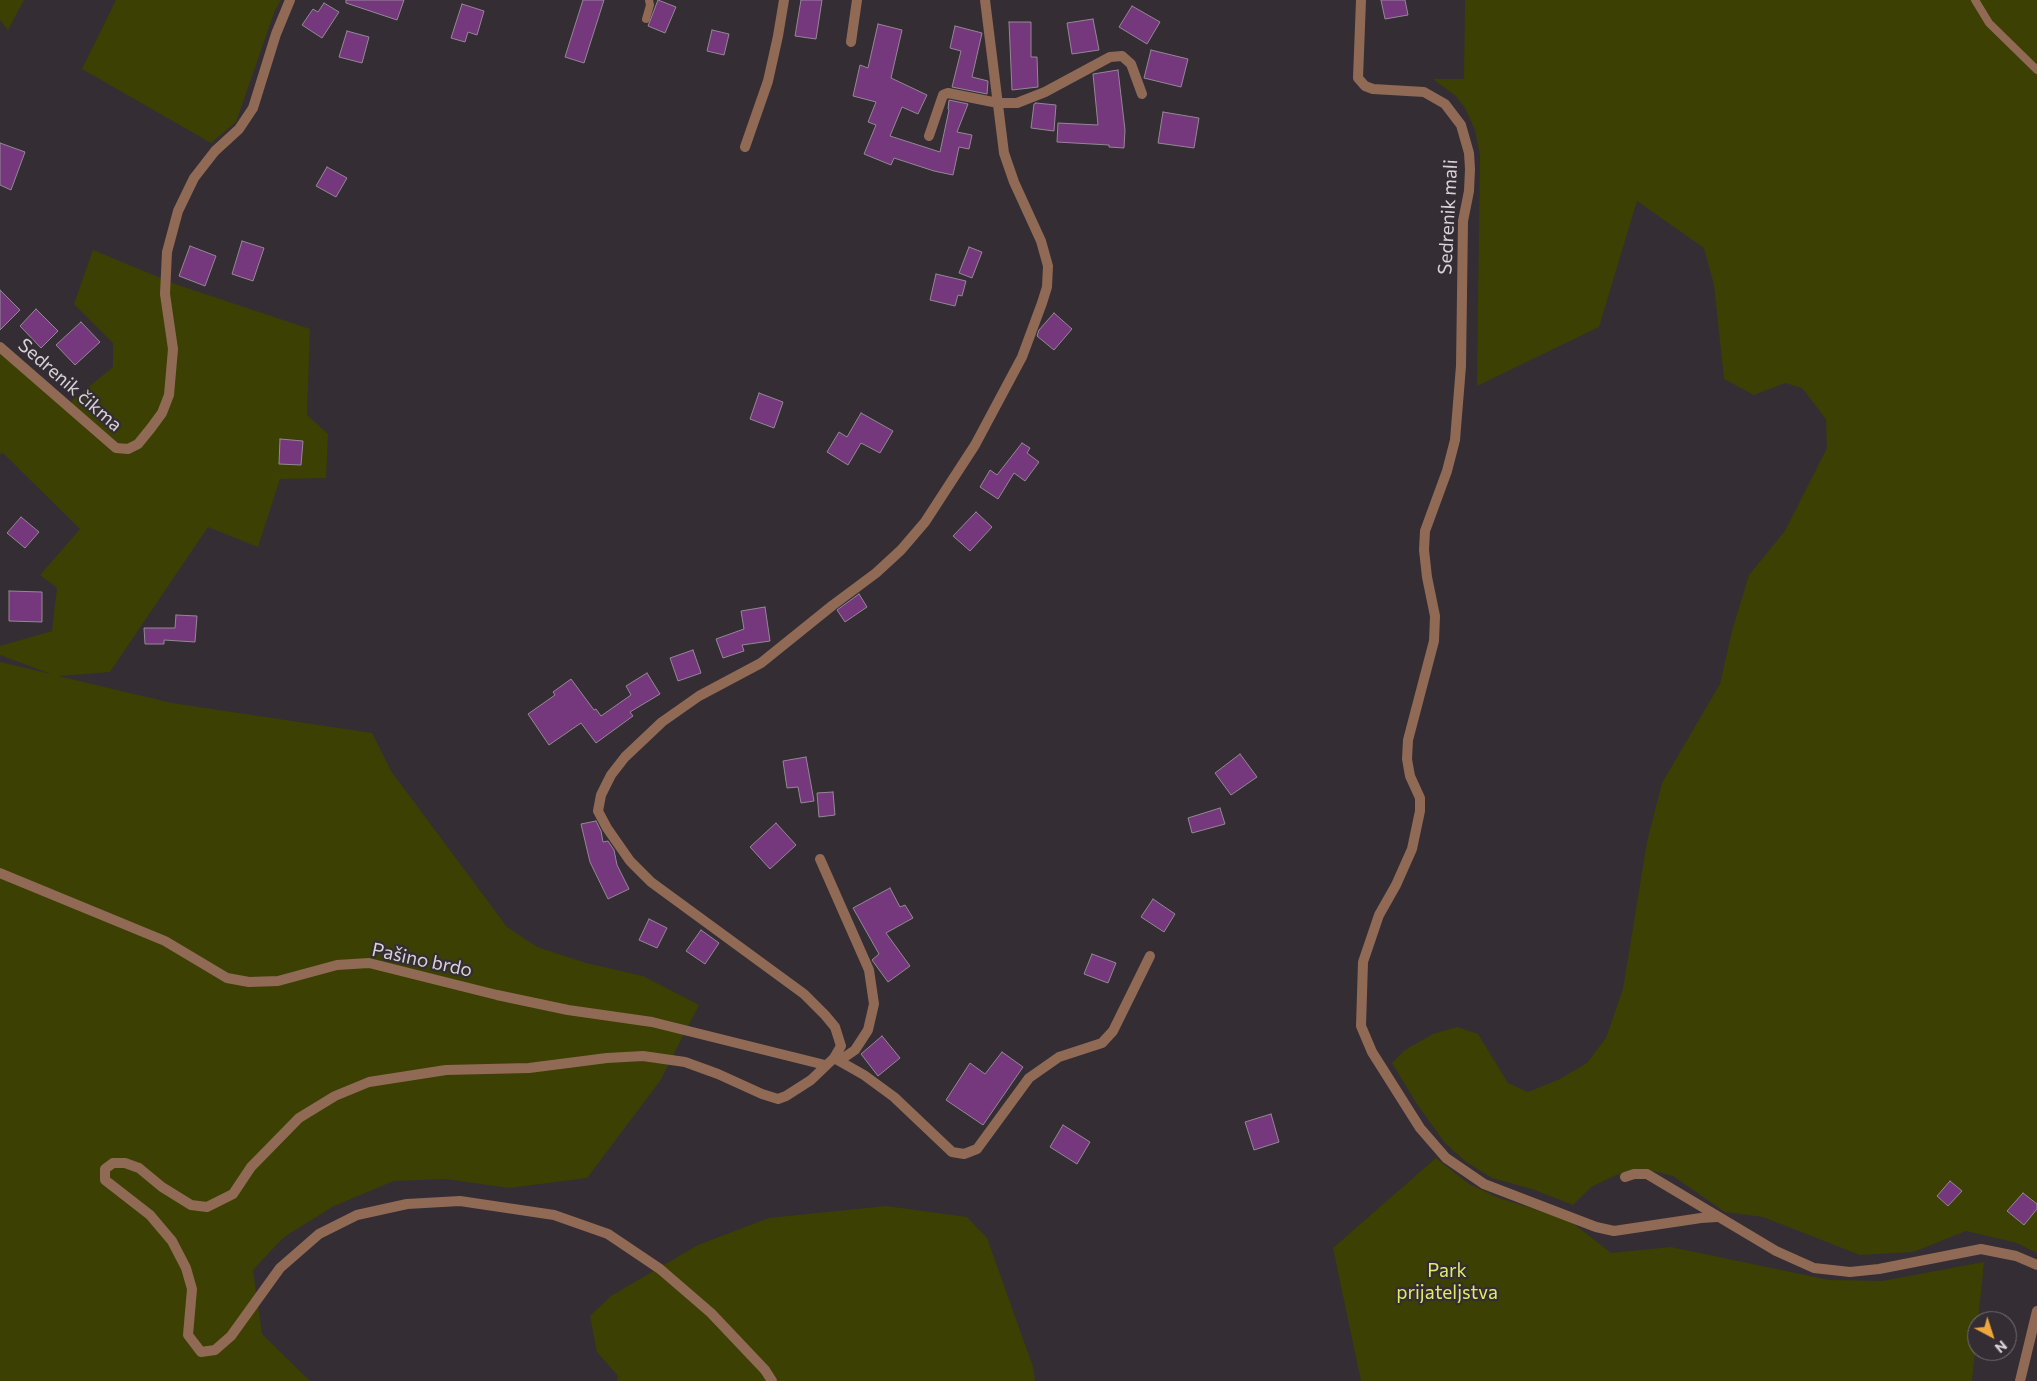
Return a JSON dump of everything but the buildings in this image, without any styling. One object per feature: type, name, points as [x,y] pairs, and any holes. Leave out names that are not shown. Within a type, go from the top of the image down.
[{"type":"street","name":"Sedrenik čikma","points":[[0,347],[116,448],[128,449],[138,444],[162,413],[169,395],[172,349],[165,294],[167,252],[178,211],[194,178],[215,152],[240,129],[253,108],[276,34],[290,0]]},
{"type":"street","points":[[745,147],[768,81],[784,0]]},
{"type":"street","points":[[851,42],[857,0]]},
{"type":"street","points":[[836,1059],[841,1046],[835,1027],[826,1015],[804,994],[651,882],[630,861],[607,828],[598,811],[601,795],[611,774],[662,722],[700,696],[761,663],[876,573],[900,550],[925,522],[975,445],[1032,335],[1047,287],[1048,266],[1041,241],[1014,182],[1004,153],[985,0]]},
{"type":"street","name":"Sedrenik mali","points":[[1361,0],[1358,78],[1364,86],[1373,89],[1424,92],[1445,104],[1461,125],[1469,153],[1470,169],[1462,251],[1461,366],[1455,440],[1447,471],[1425,531],[1426,577],[1435,616],[1434,641],[1408,740],[1407,759],[1410,776],[1420,798],[1420,811],[1412,849],[1380,915],[1363,962],[1361,1026],[1372,1052],[1420,1128],[1446,1158],[1484,1184],[1596,1227],[1614,1231],[1717,1217]]},
{"type":"street","points":[[929,136],[942,94],[948,92],[998,103],[1018,103],[1045,92],[1110,57],[1122,56],[1131,64],[1142,94]]},
{"type":"street","points":[[772,1381],[765,1370],[711,1312],[660,1269],[608,1234],[554,1215],[460,1201],[407,1204],[357,1214],[319,1234],[280,1268],[231,1336],[215,1350],[201,1352],[188,1335],[192,1289],[186,1268],[176,1248],[150,1215],[106,1180],[105,1169],[113,1162],[125,1163],[139,1168],[162,1187],[191,1205],[207,1207],[233,1194],[251,1167],[299,1118],[335,1096],[369,1082],[446,1070],[529,1068],[607,1058],[643,1056],[685,1062],[718,1074],[762,1094],[778,1099],[786,1096],[811,1080],[825,1064],[855,1050],[868,1030],[874,1004],[869,970],[820,859]]},
{"type":"street","name":"Pašino brdo","points":[[0,873],[165,941],[227,978],[249,982],[278,980],[337,965],[369,963],[497,995],[568,1010],[652,1022],[825,1064]]},
{"type":"street","points":[[836,1059],[864,1075],[894,1097],[952,1152],[964,1154],[977,1149],[1029,1078],[1059,1057],[1102,1043],[1113,1031],[1150,956]]},
{"type":"street","points":[[1625,1177],[1634,1174],[1647,1174],[1776,1251],[1814,1268],[1850,1272],[1879,1269],[1981,1249],[2016,1256],[2037,1266]]},
{"type":"street","points":[[2020,1381],[2037,1311]]},
{"type":"lane","points":[[646,19],[650,5],[649,0]]},
{"type":"lane","points":[[1975,0],[1990,23],[2037,70]]},
{"type":"green space","points":[[0,0],[24,0],[8,30],[0,20]]},
{"type":"green space","points":[[116,0],[281,0],[275,10],[236,122],[211,143],[82,69]]},
{"type":"green space","points":[[1465,0],[2037,0],[2037,1253],[2017,1243],[1966,1231],[1913,1252],[1860,1255],[1763,1217],[1725,1212],[1673,1176],[1644,1169],[1616,1175],[1591,1187],[1573,1205],[1532,1189],[1492,1178],[1465,1161],[1445,1143],[1417,1104],[1392,1063],[1405,1050],[1433,1034],[1457,1027],[1478,1034],[1508,1083],[1528,1092],[1558,1080],[1587,1063],[1606,1038],[1623,989],[1647,842],[1662,783],[1720,684],[1732,631],[1749,575],[1785,531],[1827,448],[1826,419],[1802,388],[1785,383],[1754,395],[1724,379],[1714,285],[1704,248],[1637,201],[1599,327],[1477,386],[1480,155],[1475,130],[1465,108],[1456,96],[1433,79],[1464,79]]},
{"type":"green space","points":[[93,250],[175,284],[310,329],[307,415],[328,434],[326,478],[280,479],[258,547],[208,527],[110,672],[58,676],[172,703],[372,733],[391,771],[507,927],[537,947],[586,963],[643,976],[699,1005],[660,1081],[587,1178],[509,1188],[446,1179],[394,1181],[334,1206],[284,1237],[253,1270],[262,1334],[310,1381],[0,1381],[0,662],[51,674],[0,655],[0,646],[52,631],[57,588],[40,575],[80,529],[3,453],[0,454],[0,350],[64,407],[113,367],[113,343],[74,304]]},
{"type":"green space","name":"Park prijateljstva","points":[[1436,1158],[1469,1184],[1499,1198],[1569,1220],[1611,1253],[1671,1247],[1829,1280],[1882,1281],[1984,1262],[1979,1311],[1967,1311],[1967,1361],[1974,1361],[1972,1381],[1361,1381],[1333,1248]]},
{"type":"green space","points":[[886,1206],[967,1217],[987,1238],[1033,1367],[1035,1381],[617,1381],[618,1376],[597,1352],[590,1316],[611,1296],[698,1245],[769,1218]]}]
